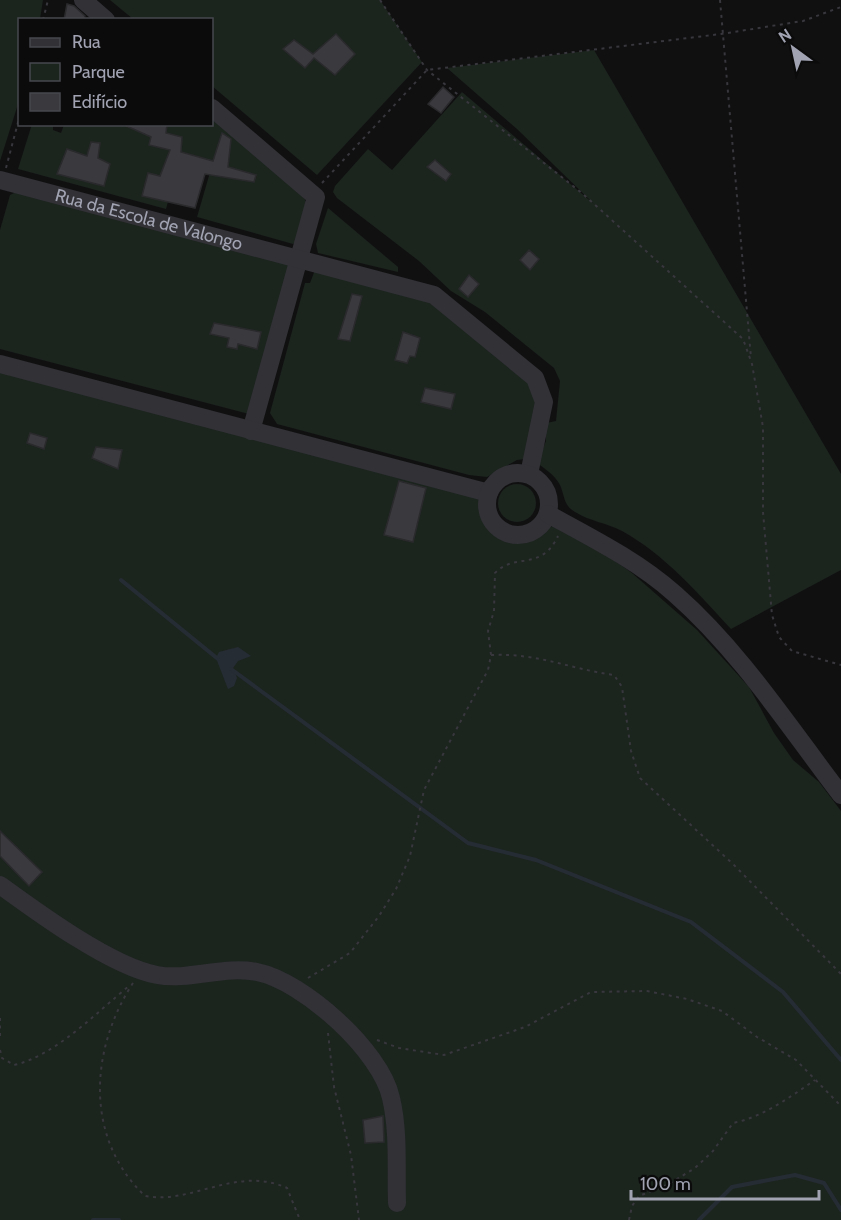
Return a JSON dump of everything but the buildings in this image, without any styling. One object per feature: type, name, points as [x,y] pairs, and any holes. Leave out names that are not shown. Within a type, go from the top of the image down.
[{"type":"street","points":[[83,0],[104,18]]},
{"type":"street","points":[[213,109],[316,197],[251,431]]},
{"type":"street","name":"Rua da Escola de Valongo","points":[[2,180],[434,294],[535,378],[544,402],[529,474]]},
{"type":"street","points":[[0,364],[489,493]]},
{"type":"street","points":[[554,517],[527,534],[508,533],[499,529],[488,513],[489,493],[501,478],[510,474],[529,474],[538,479],[549,495],[554,517],[616,552],[675,594],[731,653],[841,795]]},
{"type":"street","points":[[0,885],[60,927],[120,961],[136,977],[254,971],[278,977],[322,1007],[364,1049],[391,1096],[395,1121],[397,1203]]},
{"type":"path","points":[[44,18],[48,0]]},
{"type":"path","points":[[380,0],[428,70],[584,194],[724,320],[743,339],[752,364]]},
{"type":"path","points":[[720,0],[752,364],[762,427],[763,512],[772,615],[779,637],[792,651],[841,665]]},
{"type":"path","points":[[316,197],[321,185],[428,70],[722,34],[803,21],[841,8]]},
{"type":"path","points":[[2,180],[18,122]]},
{"type":"path","points":[[292,986],[350,953],[390,898],[408,863],[424,790],[488,670],[491,655],[488,631],[494,610],[495,573],[500,568],[546,555],[558,537],[554,517]]},
{"type":"path","points":[[491,655],[518,654],[551,659],[614,675],[622,687],[631,751],[640,778],[734,864],[841,974]]},
{"type":"path","points":[[0,1050],[2,1058],[14,1065],[31,1061],[69,1034],[136,977]]},
{"type":"path","points":[[136,977],[106,1037],[98,1078],[107,1140],[120,1168],[145,1196],[155,1198],[170,1197],[214,1185],[250,1181],[280,1185],[287,1188],[300,1220]]},
{"type":"path","points":[[377,1040],[399,1048],[444,1054],[525,1028],[591,992],[647,991],[687,999],[722,1011],[757,1037],[796,1060],[841,1106]]},
{"type":"path","points":[[322,1007],[334,1087],[351,1155],[359,1220]]},
{"type":"path","points":[[0,1018],[0,1037]]},
{"type":"path","points":[[629,1220],[632,1206],[639,1196],[669,1184],[694,1168],[713,1150],[733,1123],[748,1120],[815,1080]]},
{"type":"green space","points":[[0,0],[43,0],[40,18],[18,18],[18,104],[0,161]]},
{"type":"green space","points":[[110,0],[380,0],[422,62],[317,175],[213,87],[213,18],[132,18]]},
{"type":"green space","points":[[594,50],[841,474],[841,570],[731,629],[667,563],[652,551],[622,531],[586,518],[571,509],[566,503],[558,481],[537,463],[546,441],[546,423],[556,421],[560,381],[554,368],[485,312],[451,291],[419,261],[337,198],[333,192],[335,186],[368,149],[392,170],[462,92],[594,204],[517,129],[447,68]]},
{"type":"green space","points":[[213,116],[304,196],[306,203],[297,241],[293,244],[197,217],[213,162],[181,152],[182,137],[166,133],[167,126],[213,126]]},
{"type":"green space","points":[[31,126],[53,126],[53,130],[61,133],[64,126],[155,126],[150,145],[170,150],[177,169],[166,209],[18,169]]},
{"type":"green space","points":[[16,192],[287,262],[290,267],[249,414],[0,349],[0,230],[10,195]]},
{"type":"green space","points":[[328,208],[398,267],[398,272],[318,253],[316,244]]},
{"type":"green space","points":[[315,270],[429,299],[535,378],[544,402],[532,458],[517,460],[487,477],[469,475],[277,424],[270,413],[305,283],[310,283]]},
{"type":"green space","points":[[0,364],[479,498],[487,526],[495,534],[515,541],[540,534],[552,526],[604,553],[632,573],[697,630],[749,687],[774,733],[793,760],[819,782],[841,811],[841,1220],[0,1220]]},
{"type":"green space","points":[[517,484],[531,489],[536,503],[531,517],[517,522],[503,517],[498,503],[503,489]]},
{"type":"shaded area","points":[[238,647],[251,656],[238,661],[233,668],[237,678],[234,686],[228,689],[216,658],[219,652]]},
{"type":"waterway","points":[[121,580],[218,659]]},
{"type":"waterway","points":[[231,669],[468,843],[536,860],[691,922],[783,992],[841,1060]]},
{"type":"waterway","points":[[699,1220],[732,1187],[795,1175],[824,1183],[841,1210]]},
{"type":"waterway","points":[[93,1220],[119,1220]]}]
